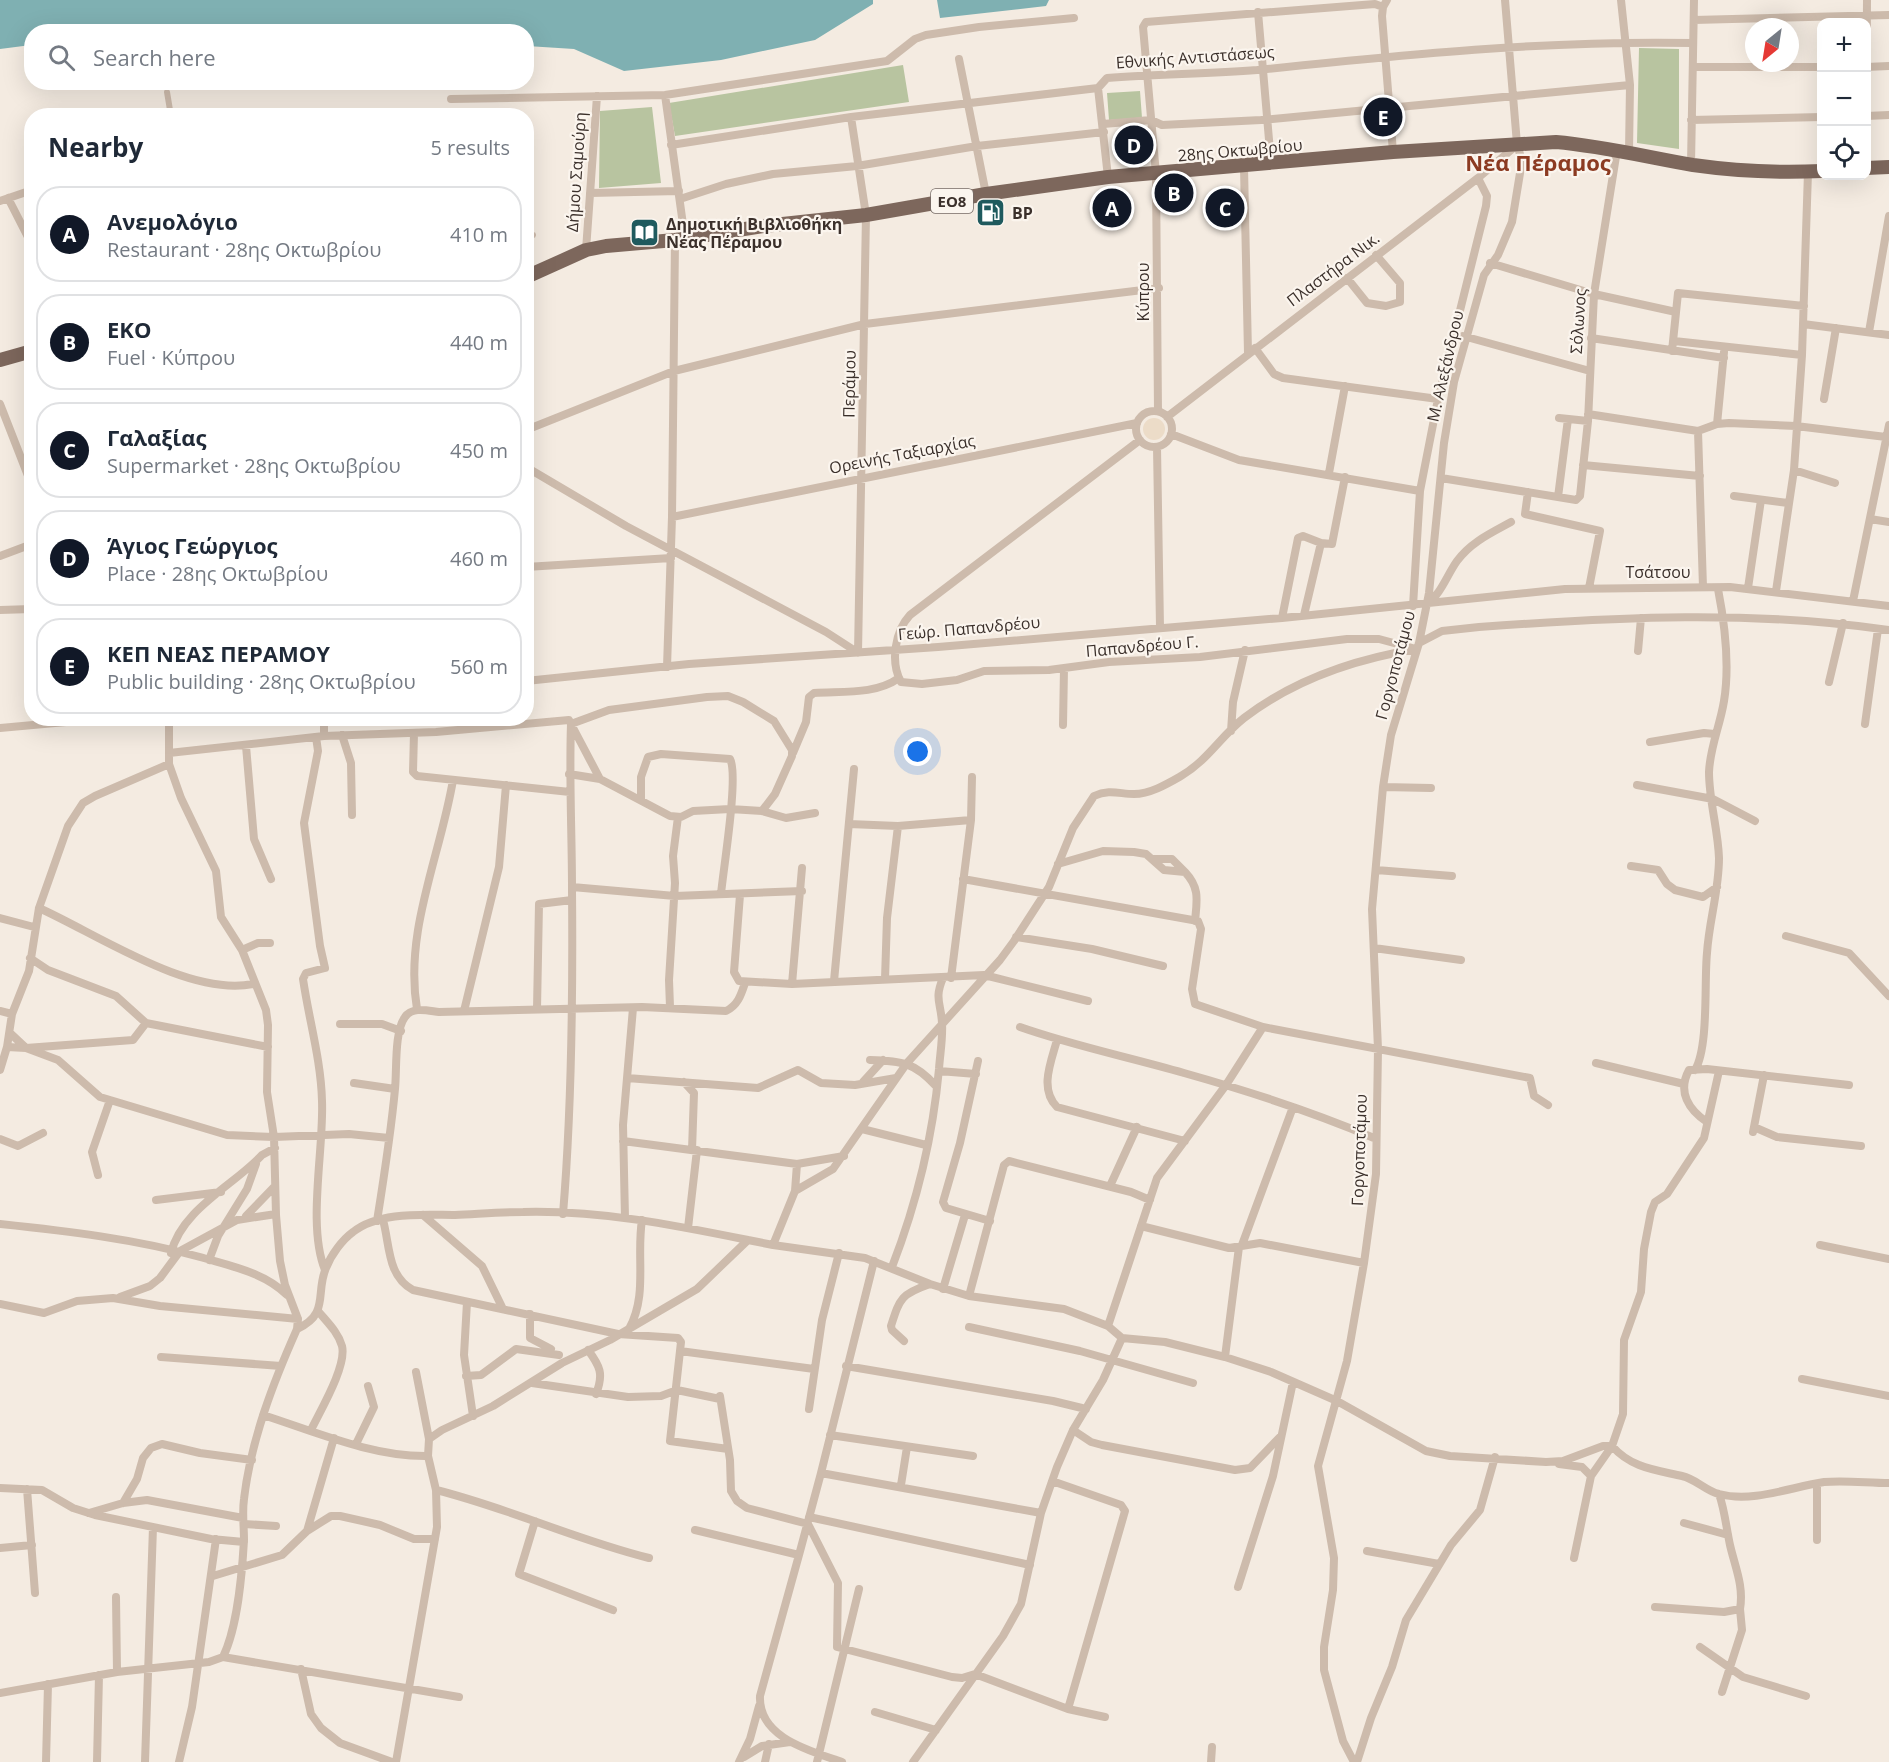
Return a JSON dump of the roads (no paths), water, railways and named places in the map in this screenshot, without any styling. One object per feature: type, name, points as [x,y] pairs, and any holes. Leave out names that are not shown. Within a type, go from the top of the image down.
[{"type":"main road","name":"28ης Οκτωβρίου","points":[[534,273],[585,250],[630,243],[680,239],[764,226],[866,215],[986,194],[1108,177],[1244,167],[1393,152],[1556,142],[1623,151],[1728,170],[1815,171]]},
{"type":"main road","points":[[1871,167],[1889,167]]},
{"type":"main road","points":[[0,360],[24,353]]},
{"type":"street","name":"Μ. Αλεξάνδρου","points":[[1427,604],[1449,410],[1484,275],[1503,245],[1516,205],[1522,161],[1517,144],[1505,0]]},
{"type":"street","name":"Σόλωνος","points":[[1558,497],[1576,500],[1580,496],[1584,465],[1594,294],[1623,151],[1630,85],[1621,0]]},
{"type":"street","points":[[1691,164],[1694,0]]},
{"type":"street","points":[[1867,0],[1867,15]]},
{"type":"street","points":[[1271,163],[1258,12],[1385,4],[1386,57],[1393,152]]},
{"type":"street","name":"Κύπρου","points":[[1158,411],[1159,288],[1156,174],[1142,34],[1146,22],[1258,12]]},
{"type":"street","points":[[1694,20],[1889,15]]},
{"type":"street","points":[[451,99],[665,94],[887,61],[915,39],[926,35],[979,27],[1074,18]]},
{"type":"street","name":"Εθνικής Αντιστάσεως","points":[[671,145],[851,117],[1098,88],[1107,78],[1263,69],[1508,48],[1626,42],[1693,43]]},
{"type":"street","points":[[959,59],[986,194]]},
{"type":"street","points":[[1871,67],[1889,66]]},
{"type":"street","points":[[1693,67],[1817,67]]},
{"type":"street","points":[[590,193],[680,195],[773,174],[857,165],[1151,120],[1162,125],[1268,119],[1512,94],[1630,85]]},
{"type":"street","points":[[1098,88],[1108,177]]},
{"type":"street","points":[[167,92],[170,108]]},
{"type":"street","points":[[665,94],[680,195],[666,667]]},
{"type":"street","name":"Δήμου Σαμούρη","points":[[585,250],[597,96]]},
{"type":"street","points":[[1871,116],[1889,115]]},
{"type":"street","name":"Περάμου","points":[[851,117],[866,215],[858,652]]},
{"type":"street","points":[[1691,120],[1817,117]]},
{"type":"street","name":"Πλαστήρα Νικ.","points":[[1167,417],[1478,178],[1517,144]]},
{"type":"street","points":[[1244,167],[1252,350],[1275,374],[1438,399]]},
{"type":"street","points":[[1776,591],[1794,470],[1803,306],[1815,171]]},
{"type":"street","name":"Μ. Αλεξάνδρου","points":[[1413,606],[1420,491],[1438,399],[1487,201],[1478,178]]},
{"type":"street","points":[[24,193],[4,200],[24,232]]},
{"type":"street","points":[[1869,332],[1887,258],[1889,216]]},
{"type":"street","points":[[1347,278],[1367,303],[1386,306],[1400,302],[1400,283],[1377,255]]},
{"type":"street","points":[[1490,263],[1594,294],[1676,312]]},
{"type":"street","points":[[534,427],[674,371],[865,324],[1159,288]]},
{"type":"street","points":[[1672,351],[1678,293],[1803,306]]},
{"type":"street","points":[[1803,324],[1889,335]]},
{"type":"street","points":[[1824,399],[1836,328]]},
{"type":"street","points":[[1455,333],[1590,371]]},
{"type":"street","points":[[1591,338],[1724,358]]},
{"type":"street","points":[[1674,341],[1802,355]]},
{"type":"street","points":[[1717,423],[1725,346]]},
{"type":"street","points":[[1329,473],[1345,386]]},
{"type":"street","points":[[0,404],[24,466]]},
{"type":"street","points":[[1158,411],[1167,417],[1171,423],[1169,439],[1157,447],[1149,446],[1140,440],[1136,432],[1137,423],[1145,413],[1158,411]]},
{"type":"street","points":[[1559,418],[1588,418],[1698,431],[1717,423],[1796,426],[1886,438]]},
{"type":"street","points":[[1441,478],[1558,497],[1568,418]]},
{"type":"street","name":"Ορεινής Ταξιαρχίας","points":[[672,517],[1137,423]]},
{"type":"street","points":[[1853,601],[1889,425]]},
{"type":"street","points":[[1698,431],[1702,587]]},
{"type":"street","points":[[1171,434],[1239,460],[1329,473],[1420,491]]},
{"type":"street","points":[[762,811],[775,794],[792,756],[806,722],[809,697],[814,693],[883,687],[899,678],[896,650],[902,624],[910,615],[1140,440]]},
{"type":"street","points":[[1157,447],[1160,627]]},
{"type":"street","points":[[1584,465],[1700,476]]},
{"type":"street","points":[[1794,470],[1835,483]]},
{"type":"street","points":[[534,472],[671,553],[826,632],[858,652]]},
{"type":"street","points":[[1282,618],[1298,538],[1303,536],[1329,545],[1334,540],[1345,477]]},
{"type":"street","points":[[1528,492],[1525,514],[1600,531],[1589,588]]},
{"type":"street","points":[[1734,496],[1788,503]]},
{"type":"street","points":[[1748,588],[1761,500]]},
{"type":"street","points":[[1870,519],[1889,522]]},
{"type":"street","points":[[1427,604],[1437,595],[1465,551],[1482,538],[1511,522]]},
{"type":"street","points":[[1304,615],[1321,543]]},
{"type":"street","points":[[0,556],[24,547]]},
{"type":"street","points":[[534,566],[671,553]]},
{"type":"street","name":"Τσάτσου","points":[[1413,606],[1484,596],[1589,588],[1702,587],[1748,588],[1889,606]]},
{"type":"street","points":[[1695,1070],[1702,1043],[1707,951],[1717,887],[1719,857],[1709,769],[1726,683],[1724,618],[1718,588]]},
{"type":"street","name":"Γοργοποτάμου","points":[[1356,1762],[1343,1741],[1323,1659],[1334,1558],[1318,1466],[1337,1401],[1365,1263],[1376,1174],[1374,1138],[1377,1049],[1372,909],[1383,787],[1391,735],[1418,646],[1427,604]]},
{"type":"street","name":"Γεώρ. Παπανδρέου","points":[[534,680],[666,667],[1413,606]]},
{"type":"street","points":[[0,610],[24,609]]},
{"type":"street","points":[[795,1191],[825,1175],[844,1156],[907,1063],[942,1021],[1000,960],[1045,894],[1080,816],[1094,796],[1122,791],[1141,794],[1166,784],[1204,761],[1231,731],[1269,700],[1320,674],[1418,646],[1442,631],[1463,628],[1704,616],[1783,618],[1889,630]]},
{"type":"street","points":[[1638,651],[1641,618]]},
{"type":"street","points":[[1829,682],[1843,623]]},
{"type":"street","points":[[1865,724],[1878,629]]},
{"type":"street","name":"Παπανδρέου Γ.","points":[[899,678],[905,684],[922,684],[957,680],[984,671],[1064,668],[1245,650],[1310,641],[1363,638],[1418,646]]},
{"type":"street","points":[[1231,731],[1233,702],[1245,650]]},
{"type":"street","points":[[1063,725],[1064,668]]},
{"type":"street","points":[[571,724],[609,710],[728,696],[762,712],[774,721],[787,740],[792,756]]},
{"type":"street","points":[[534,722],[569,720],[600,779]]},
{"type":"street","points":[[563,1214],[567,1167],[571,1008],[572,887],[569,774],[571,724]]},
{"type":"street","points":[[0,728],[24,726]]},
{"type":"street","points":[[169,726],[169,764],[181,798],[216,871],[221,917],[242,950],[266,1010],[267,1092],[275,1148],[276,1214],[280,1261],[298,1319],[297,1329],[263,1415],[244,1496],[244,1542],[233,1622],[224,1657]]},
{"type":"street","points":[[322,726],[304,823],[320,946],[326,964],[325,968],[306,973],[303,979],[320,1077],[322,1135],[317,1222],[319,1251],[325,1270]]},
{"type":"street","points":[[169,753],[320,736],[414,733],[488,726]]},
{"type":"street","points":[[414,733],[414,772],[422,777],[570,792]]},
{"type":"street","points":[[1650,742],[1704,733],[1715,734]]},
{"type":"street","points":[[342,735],[351,763],[352,815]]},
{"type":"street","points":[[246,746],[254,839],[271,879]]},
{"type":"street","points":[[641,800],[641,777],[648,757],[661,754],[724,758],[732,763],[730,809],[720,894]]},
{"type":"street","points":[[0,1070],[10,1033],[12,1014],[28,971],[39,908],[59,845],[76,811],[83,803],[102,792],[169,764]]},
{"type":"street","points":[[834,981],[854,769]]},
{"type":"street","points":[[569,774],[600,779],[659,812],[678,817],[693,811],[730,809],[762,811],[786,818],[815,813]]},
{"type":"street","points":[[892,1267],[907,1226],[926,1145],[939,1071],[942,1021],[937,991],[947,978],[971,820],[972,777]]},
{"type":"street","points":[[417,1010],[413,976],[414,947],[453,780]]},
{"type":"street","points":[[464,1011],[499,867],[506,785]]},
{"type":"street","points":[[1637,785],[1713,799],[1755,821]]},
{"type":"street","points":[[1383,787],[1431,788]]},
{"type":"street","points":[[670,1007],[669,980],[675,896],[673,856],[678,817]]},
{"type":"street","points":[[849,824],[898,826],[971,820]]},
{"type":"street","points":[[885,980],[887,918],[898,826]]},
{"type":"street","points":[[1058,864],[1103,851],[1140,853],[1153,859],[1164,870],[1185,872],[1197,890],[1196,921]]},
{"type":"street","points":[[1631,866],[1658,870],[1667,884],[1675,890],[1699,898],[1717,887]]},
{"type":"street","points":[[792,984],[802,891],[802,868]]},
{"type":"street","points":[[1376,870],[1452,876]]},
{"type":"street","points":[[963,879],[1196,921],[1202,929],[1192,989],[1195,1004],[1263,1027],[1530,1078],[1534,1096],[1548,1105]]},
{"type":"street","points":[[572,887],[675,896],[802,891]]},
{"type":"street","points":[[740,895],[734,972],[736,978],[745,983],[792,984],[984,975],[1088,1000]]},
{"type":"street","points":[[537,1009],[539,904],[572,900]]},
{"type":"street","points":[[39,908],[140,958],[176,973],[217,985],[241,987],[254,984]]},
{"type":"street","points":[[0,918],[34,927]]},
{"type":"street","points":[[1786,936],[1844,950],[1889,996]]},
{"type":"street","points":[[1017,937],[1092,949],[1163,966]]},
{"type":"street","points":[[242,950],[258,943],[270,944]]},
{"type":"street","points":[[1374,948],[1461,960]]},
{"type":"street","points":[[30,958],[48,970],[116,996],[146,1023],[268,1047]]},
{"type":"street","points":[[728,1449],[670,1441],[681,1342],[678,1338],[618,1334],[502,1307],[413,1290],[404,1285],[393,1270],[380,1220],[400,1031],[404,1017],[417,1010],[439,1012],[670,1007],[726,1011],[733,1008],[740,999],[745,983]]},
{"type":"street","points":[[625,1218],[623,1141],[633,1008]]},
{"type":"street","points":[[0,1011],[12,1014]]},
{"type":"street","points":[[7,1047],[26,1048],[124,1042],[138,1036],[146,1023]]},
{"type":"street","points":[[340,1024],[382,1024],[400,1031]]},
{"type":"street","points":[[1108,1326],[1157,1178],[1226,1085],[1263,1027]]},
{"type":"street","points":[[1020,1028],[1057,1041],[1226,1085],[1293,1107],[1374,1138]]},
{"type":"street","points":[[10,1033],[26,1048],[58,1060],[70,1068],[92,1091],[110,1100],[226,1135],[274,1137],[349,1134],[390,1138]]},
{"type":"street","points":[[1057,1041],[1046,1089],[1050,1101],[1057,1107],[1185,1141]]},
{"type":"street","points":[[870,1060],[907,1063],[918,1068],[936,1086]]},
{"type":"street","points":[[863,1083],[883,1060]]},
{"type":"street","points":[[978,1061],[943,1202],[946,1208],[990,1221]]},
{"type":"street","points":[[1596,1063],[1684,1084]]},
{"type":"street","points":[[627,1078],[759,1088],[798,1070],[821,1083],[855,1085],[896,1078]]},
{"type":"street","points":[[1707,1122],[1688,1104],[1684,1084],[1689,1070],[1719,1071],[1848,1085]]},
{"type":"street","points":[[939,1071],[976,1074]]},
{"type":"street","points":[[1574,1558],[1591,1476],[1612,1446],[1623,1414],[1624,1340],[1641,1292],[1644,1249],[1651,1212],[1655,1202],[1667,1194],[1701,1143],[1706,1132],[1719,1071]]},
{"type":"street","points":[[1764,1076],[1754,1130],[1777,1137],[1861,1146]]},
{"type":"street","points":[[684,1082],[694,1093],[695,1150],[688,1228]]},
{"type":"street","points":[[354,1083],[395,1089]]},
{"type":"street","points":[[98,1175],[92,1152],[110,1100]]},
{"type":"street","points":[[1225,1357],[1241,1246],[1293,1107]]},
{"type":"street","points":[[1110,1186],[1137,1127]]},
{"type":"street","points":[[862,1129],[926,1145]]},
{"type":"street","points":[[0,1139],[18,1146],[43,1133]]},
{"type":"street","points":[[623,1141],[797,1164],[844,1156]]},
{"type":"street","points":[[0,1304],[44,1313],[77,1301],[113,1298],[150,1286],[160,1278],[168,1265],[186,1222],[257,1160],[275,1148]]},
{"type":"street","points":[[209,1260],[218,1236],[247,1189],[257,1160]]},
{"type":"street","points":[[969,1296],[1004,1165],[1009,1161],[1110,1186],[1150,1200]]},
{"type":"street","points":[[773,1245],[795,1191],[797,1164]]},
{"type":"street","points":[[244,1218],[275,1186]]},
{"type":"street","points":[[156,1200],[222,1192]]},
{"type":"street","points":[[297,1329],[308,1324],[318,1311],[325,1270],[339,1247],[353,1232],[380,1220],[423,1215],[524,1211],[625,1218],[773,1245],[839,1253],[874,1261],[930,1284],[969,1296],[1064,1309],[1108,1326],[1122,1338],[1165,1342],[1225,1357],[1293,1382],[1337,1401],[1426,1451],[1450,1456],[1495,1457],[1575,1465],[1586,1470],[1591,1476]]},
{"type":"street","points":[[176,1250],[244,1218],[276,1214]]},
{"type":"street","points":[[423,1215],[482,1266],[502,1307]]},
{"type":"street","points":[[943,1288],[965,1215]]},
{"type":"street","points":[[628,1329],[636,1312],[642,1275],[640,1242],[642,1220]]},
{"type":"street","points":[[0,1224],[176,1250],[242,1269],[276,1286],[290,1298]]},
{"type":"street","points":[[1141,1226],[1223,1247],[1260,1243],[1365,1263]]},
{"type":"street","points":[[429,1439],[532,1383],[560,1359],[588,1350],[628,1329],[706,1282],[748,1240]]},
{"type":"street","points":[[1820,1245],[1889,1259]]},
{"type":"street","points":[[809,1409],[814,1370],[839,1253]]},
{"type":"street","points":[[739,1762],[750,1739],[759,1706],[874,1261]]},
{"type":"street","points":[[903,1272],[904,1294],[891,1326],[904,1341]]},
{"type":"street","points":[[904,1294],[930,1284]]},
{"type":"street","points":[[113,1298],[160,1306],[298,1319]]},
{"type":"street","points":[[467,1302],[464,1355],[473,1416]]},
{"type":"street","points":[[311,1430],[339,1369],[343,1352],[334,1330],[318,1311]]},
{"type":"street","points":[[530,1314],[530,1338],[560,1359]]},
{"type":"street","points":[[969,1327],[1057,1346],[1193,1383]]},
{"type":"street","points":[[913,1762],[1013,1620],[1024,1594],[1041,1513],[1052,1481],[1073,1430],[1122,1338]]},
{"type":"street","points":[[466,1376],[481,1375],[516,1349],[560,1359]]},
{"type":"street","points":[[588,1350],[600,1366],[602,1375],[596,1394]]},
{"type":"street","points":[[680,1351],[814,1370]]},
{"type":"street","points":[[161,1357],[281,1366]]},
{"type":"street","points":[[846,1366],[1042,1399],[1086,1409]]},
{"type":"street","points":[[301,1669],[311,1714],[321,1728],[340,1743],[394,1762],[435,1539],[436,1490],[428,1456],[429,1439],[416,1372]]},
{"type":"street","points":[[1802,1379],[1889,1396]]},
{"type":"street","points":[[1238,1587],[1271,1483],[1293,1382]]},
{"type":"street","points":[[532,1383],[596,1394],[646,1397],[677,1390],[720,1397],[728,1449],[731,1491],[737,1501],[747,1508],[1030,1565]]},
{"type":"street","points":[[356,1444],[374,1407],[368,1386]]},
{"type":"street","points":[[263,1415],[356,1444],[405,1455],[428,1456]]},
{"type":"street","points":[[1073,1430],[1091,1442],[1102,1445],[1235,1470],[1250,1468],[1280,1437]]},
{"type":"street","points":[[830,1435],[973,1456]]},
{"type":"street","points":[[307,1531],[334,1438]]},
{"type":"street","points":[[123,1503],[137,1479],[143,1458],[158,1445],[252,1460]]},
{"type":"street","points":[[1546,1462],[1563,1461],[1603,1446],[1612,1446]]},
{"type":"street","points":[[1612,1446],[1619,1455],[1639,1467],[1687,1477],[1719,1494],[1749,1496],[1817,1484],[1889,1483]]},
{"type":"street","points":[[901,1485],[907,1447]]},
{"type":"street","points":[[1356,1762],[1392,1667],[1406,1620],[1438,1564],[1480,1510],[1495,1457]]},
{"type":"street","points":[[821,1473],[901,1485],[1041,1513]]},
{"type":"street","points":[[1052,1481],[1121,1505],[1125,1511],[1068,1708]]},
{"type":"street","points":[[1817,1484],[1817,1540]]},
{"type":"street","points":[[0,1488],[50,1493],[73,1508],[89,1514],[216,1539],[244,1542]]},
{"type":"street","points":[[27,1489],[35,1593]]},
{"type":"street","points":[[436,1490],[535,1521],[597,1545],[649,1558]]},
{"type":"street","points":[[1719,1494],[1727,1518],[1728,1534],[1741,1584],[1742,1630],[1722,1692]]},
{"type":"street","points":[[89,1514],[137,1500],[160,1502],[276,1526]]},
{"type":"street","points":[[213,1576],[282,1555],[307,1531],[331,1516],[380,1525],[414,1539],[435,1539]]},
{"type":"street","points":[[535,1521],[519,1574],[614,1610]]},
{"type":"street","points":[[808,1521],[838,1583],[835,1642],[837,1647],[952,1677],[968,1677],[975,1674],[1068,1708],[1105,1717]]},
{"type":"street","points":[[1684,1523],[1728,1534]]},
{"type":"street","points":[[145,1762],[153,1527]]},
{"type":"street","points":[[694,1530],[799,1555]]},
{"type":"street","points":[[179,1762],[200,1664],[216,1539]]},
{"type":"street","points":[[0,1548],[32,1545]]},
{"type":"street","points":[[1367,1551],[1438,1564]]},
{"type":"street","points":[[818,1758],[859,1588]]},
{"type":"street","points":[[116,1597],[117,1672]]},
{"type":"street","points":[[1655,1607],[1724,1612],[1740,1609]]},
{"type":"street","points":[[1700,1647],[1743,1677],[1806,1696]]},
{"type":"street","points":[[0,1693],[150,1667],[200,1664],[224,1657],[459,1698]]},
{"type":"street","points":[[97,1762],[99,1675]]},
{"type":"street","points":[[46,1762],[48,1684]]},
{"type":"street","points":[[759,1706],[766,1720],[791,1742],[818,1758],[842,1762]]},
{"type":"street","points":[[875,1712],[936,1730]]},
{"type":"street","points":[[739,1762],[752,1751],[769,1744],[791,1742]]},
{"type":"street","points":[[765,1762],[769,1744]]},
{"type":"street","points":[[1211,1762],[1212,1747]]},
{"type":"water","points":[[0,0],[873,0],[873,4],[815,40],[721,60],[624,71],[574,49],[534,46],[534,24],[24,24],[24,46],[0,49]]},
{"type":"water","points":[[937,0],[1049,0],[1046,6],[940,18]]},
{"type":"place","name":"ΚΕΠ ΝΕΑΣ ΠΕΡΑΜΟΥ","points":[[1383,117]]},
{"type":"place","name":"Άγιος Γεώργιος","points":[[1134,145]]},
{"type":"place","name":"EKO","points":[[1174,193]]},
{"type":"place","name":"Ανεμολόγιο","points":[[1112,208]]},
{"type":"place","name":"Γαλαξίας","points":[[1225,208]]},
{"type":"place","name":"BP","points":[[991,213]]},
{"type":"place","name":"Δημοτική Βιβλιοθήκη Νέας Πέραμου","points":[[645,233]]},
{"type":"district","name":"Νέα Πέραμος","points":[[1538,162]]}]
